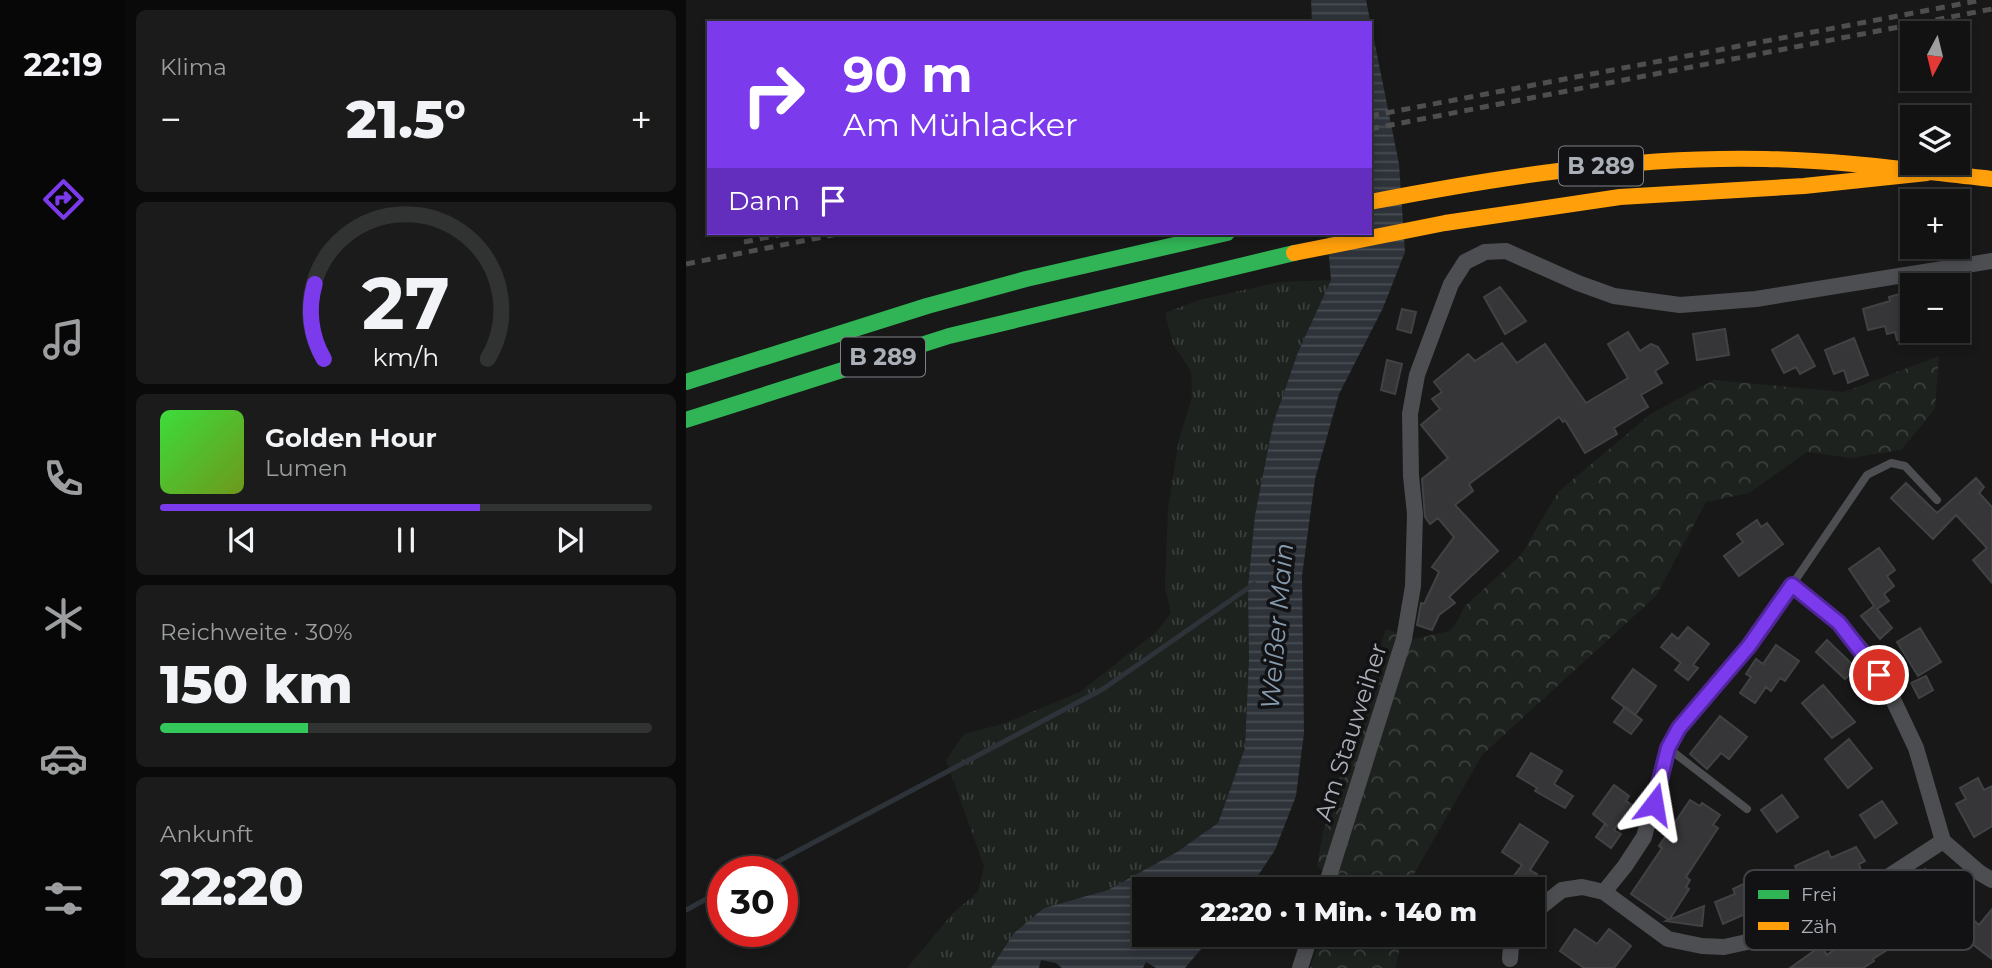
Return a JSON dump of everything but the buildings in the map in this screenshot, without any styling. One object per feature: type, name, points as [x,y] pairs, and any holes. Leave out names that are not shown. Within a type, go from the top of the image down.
[{"type":"highway","name":"B 289","points":[[1372,202],[1441,187],[1570,168],[1764,159],[1900,170]]},
{"type":"highway","name":"B 289","points":[[686,420],[949,336],[1308,250],[1445,223],[1620,197],[1804,186],[1908,175]]},
{"type":"highway","name":"B 289","points":[[1949,175],[1992,179]]},
{"type":"highway","name":"B 289","points":[[688,382],[927,306],[1026,279],[1218,235]]},
{"type":"street","name":"Am Stauweiher","points":[[1329,877],[1404,639],[1413,586],[1415,514],[1411,477],[1410,414],[1417,375],[1451,284],[1465,262],[1485,252],[1506,251],[1614,296],[1680,305],[1756,299],[1992,261]]},
{"type":"street","points":[[1604,892],[1644,837],[1668,748],[1679,728],[1749,646],[1792,585],[1839,623],[1870,660],[1889,691],[1916,748],[1943,841],[1992,880]]},
{"type":"street","points":[[1898,870],[1943,841]]},
{"type":"street","points":[[1545,903],[1562,890],[1582,887],[1604,892],[1668,939],[1703,946],[1724,947],[1744,943]]},
{"type":"street","points":[[1300,968],[1307,947]]},
{"type":"street","points":[[1510,959],[1511,947]]},
{"type":"lane","points":[[1792,585],[1867,475],[1891,463],[1905,466],[1937,500]]},
{"type":"lane","points":[[1668,748],[1747,809]]},
{"type":"green space","points":[[1331,280],[1298,352],[1273,424],[1255,515],[1245,748],[1218,823],[1177,852],[1108,890],[1044,908],[1014,933],[991,968],[907,968],[953,913],[978,892],[984,866],[946,760],[964,734],[1003,724],[1080,692],[1156,632],[1171,613],[1165,588],[1168,509],[1179,439],[1192,397],[1191,371],[1173,344],[1165,313],[1199,300],[1280,282]]},
{"type":"green space","points":[[1939,356],[1935,409],[1901,450],[1850,458],[1807,452],[1749,493],[1706,502],[1656,596],[1482,755],[1413,877],[1331,877],[1317,866],[1323,832],[1386,629],[1415,639],[1449,631],[1465,606],[1521,555],[1558,492],[1652,413],[1714,380],[1844,392]]},
{"type":"green space","points":[[1317,947],[1400,947],[1396,968],[1310,968]]},
{"type":"water","points":[[1311,0],[1366,0],[1370,21],[1312,21]]},
{"type":"water","name":"Weißer Main","points":[[1372,30],[1399,164],[1405,252],[1383,308],[1339,394],[1315,479],[1302,576],[1304,733],[1296,796],[1275,850],[1257,877],[1132,877],[1132,947],[1203,947],[1185,968],[1156,968],[1146,962],[1143,968],[1062,968],[1056,963],[1041,960],[1039,968],[991,968],[1014,933],[1044,908],[1108,890],[1177,852],[1218,823],[1245,748],[1249,658],[1248,587],[1255,515],[1273,424],[1298,352],[1331,280],[1327,235],[1372,235]]},
{"type":"waterway","name":"Weißer Main","points":[[788,856],[1103,689],[1254,584]]},
{"type":"waterway","points":[[686,910],[707,899]]},
{"type":"railway","points":[[1372,116],[1982,0]]},
{"type":"railway","points":[[1372,129],[1992,9]]},
{"type":"railway","points":[[744,242],[778,235]]},
{"type":"railway","points":[[686,264],[833,235]]},
{"type":"traffic: fast","points":[[686,382],[927,306],[1026,279],[1218,235]]},
{"type":"traffic: fast","points":[[686,420],[949,336],[1294,253]]},
{"type":"traffic: slow","points":[[1372,202],[1566,170],[1715,159],[1822,161],[1992,179]]},
{"type":"traffic: slow","points":[[1294,253],[1445,223],[1620,197],[1804,186],[1908,175]]},
{"type":"route","points":[[1654,804],[1668,748],[1679,728],[1749,646],[1792,585],[1839,623],[1879,675]]}]
